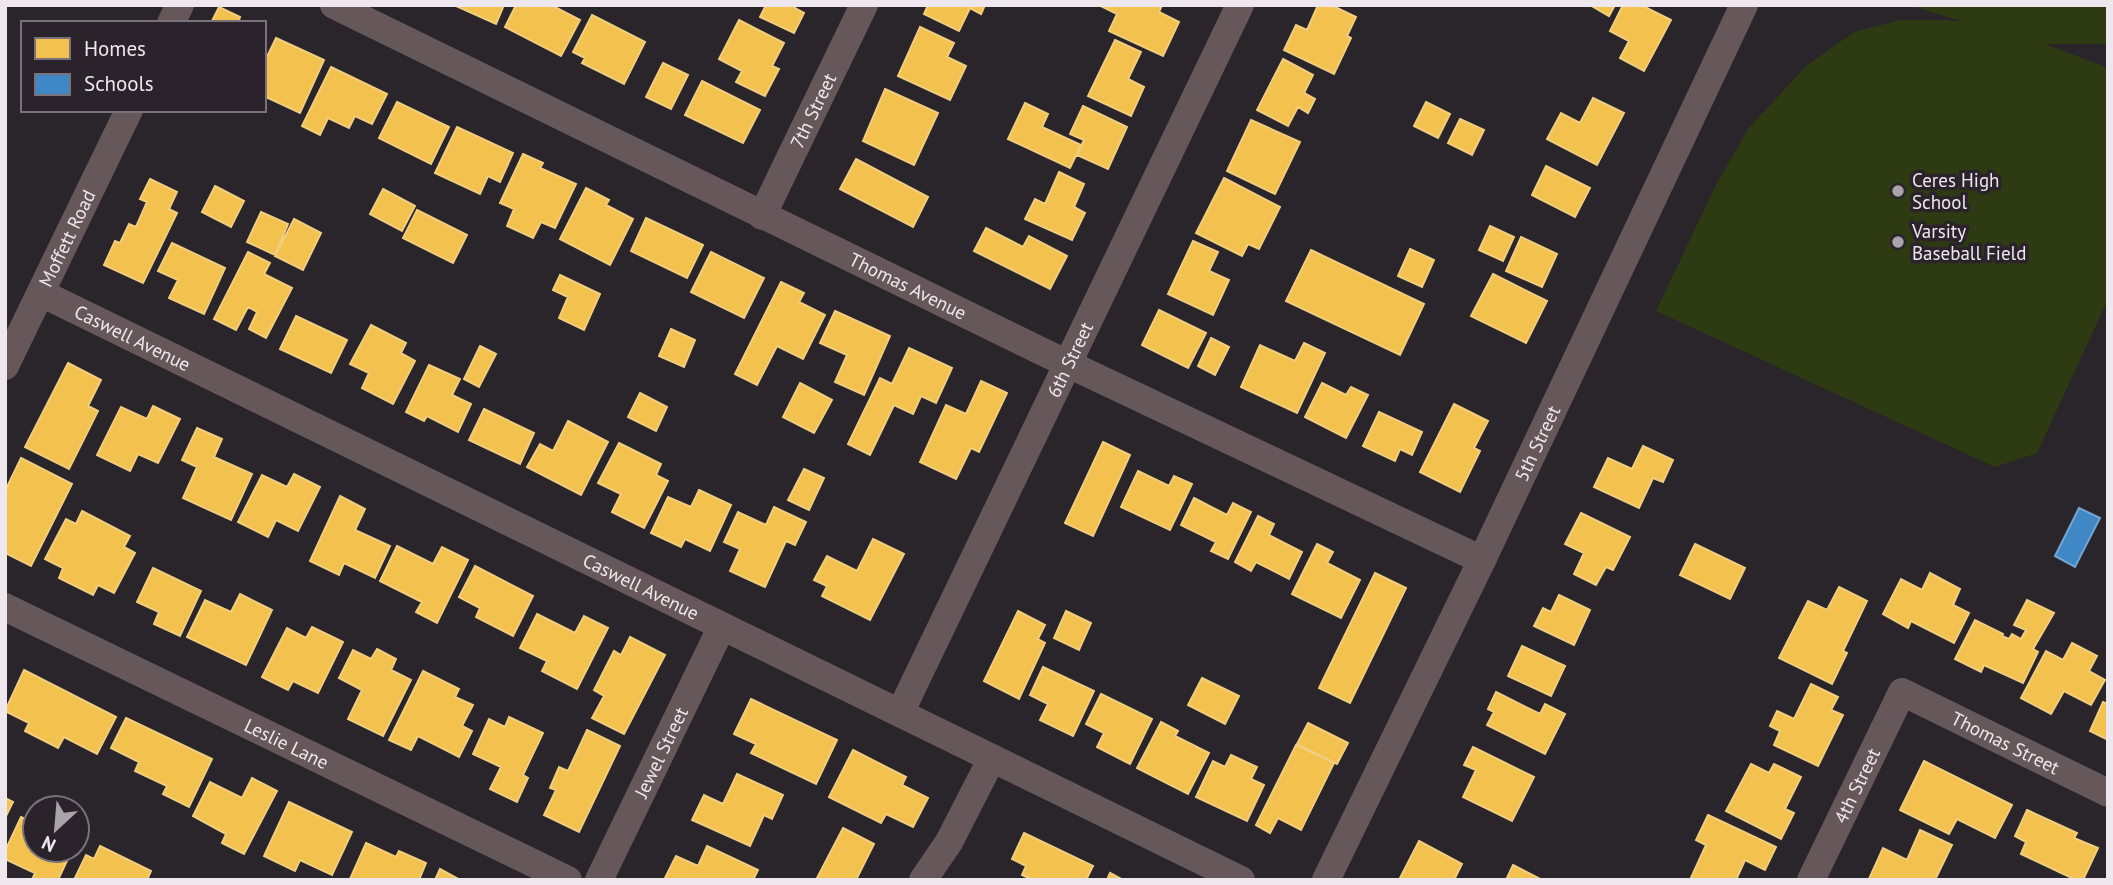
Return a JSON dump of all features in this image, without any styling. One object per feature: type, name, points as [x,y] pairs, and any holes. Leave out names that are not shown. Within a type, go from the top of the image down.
[{"type":"street","points":[[172,21],[180,5]]},
{"type":"street","name":"Thomas Avenue","points":[[334,5],[1068,364],[1482,560]]},
{"type":"street","name":"7th Street","points":[[762,216],[864,5]]},
{"type":"street","name":"6th Street","points":[[900,713],[1240,5]]},
{"type":"street","name":"5th Street","points":[[1326,880],[1482,560],[1744,5]]},
{"type":"street","name":"Moffett Road","points":[[5,366],[128,112]]},
{"type":"street","name":"Caswell Avenue","points":[[41,293],[1241,880]]},
{"type":"street","name":"Leslie Lane","points":[[5,607],[568,880]]},
{"type":"street","name":"Jewel Street","points":[[599,880],[722,626]]},
{"type":"street","name":"Thomas Street","points":[[1902,692],[2108,793]]},
{"type":"street","name":"4th Street","points":[[1811,880],[1902,692]]},
{"type":"street","points":[[923,880],[949,842],[992,758]]},
{"type":"green space","name":"Varsity Baseball Field","points":[[1909,5],[2108,5],[2108,44],[2045,44],[2108,68],[2108,299],[2037,453],[1995,467],[1656,311],[1716,185],[1748,129],[1806,66],[1854,32],[1900,20],[1963,22]]},
{"type":"building: Homes","points":[[454,5],[504,5],[496,24]]},
{"type":"building: Homes","points":[[516,5],[551,5],[580,20],[561,56],[505,27]]},
{"type":"building: Homes","points":[[766,5],[796,5],[795,8],[804,13],[794,33],[760,17]]},
{"type":"building: Homes","points":[[928,5],[985,5],[981,14],[970,8],[959,31],[924,14]]},
{"type":"building: Homes","points":[[1099,5],[1162,5],[1159,12],[1179,22],[1163,56],[1109,31],[1117,14]]},
{"type":"building: Homes","points":[[1318,5],[1331,5],[1356,17],[1347,36],[1351,38],[1334,74],[1284,50],[1296,25],[1307,30]]},
{"type":"building: Homes","points":[[1590,5],[1615,5],[1609,16]]},
{"type":"building: Homes","points":[[1623,5],[1641,5],[1671,20],[1644,71],[1620,58],[1629,41],[1610,31]]},
{"type":"building: Homes","points":[[219,7],[240,17],[239,21],[212,21]]},
{"type":"building: Homes","points":[[592,15],[645,42],[624,84],[582,63],[585,58],[573,52]]},
{"type":"building: Homes","points":[[739,20],[784,43],[772,66],[779,69],[765,96],[736,82],[742,71],[719,59]]},
{"type":"building: Homes","points":[[920,27],[954,43],[947,57],[966,66],[950,100],[898,76]]},
{"type":"building: Homes","points":[[276,38],[324,60],[300,113],[266,97],[266,59]]},
{"type":"building: Homes","points":[[1115,40],[1141,52],[1128,79],[1144,87],[1131,116],[1088,96]]},
{"type":"building: Homes","points":[[1283,59],[1313,75],[1304,93],[1315,99],[1308,113],[1298,107],[1288,126],[1257,110]]},
{"type":"building: Homes","points":[[663,63],[688,75],[671,109],[646,97]]},
{"type":"building: Homes","points":[[331,67],[387,94],[372,124],[355,116],[349,128],[328,118],[320,135],[302,126]]},
{"type":"building: Homes","points":[[702,81],[760,110],[743,143],[685,115]]},
{"type":"building: Homes","points":[[885,89],[938,113],[914,165],[863,141]]},
{"type":"building: Homes","points":[[1593,98],[1624,113],[1597,165],[1547,139],[1561,113],[1580,123]]},
{"type":"building: Homes","points":[[397,102],[449,127],[431,164],[379,138]]},
{"type":"building: Homes","points":[[1426,102],[1450,114],[1438,138],[1414,126]]},
{"type":"building: Homes","points":[[1025,103],[1048,114],[1042,127],[1081,145],[1070,168],[1008,139]]},
{"type":"building: Homes","points":[[1083,106],[1127,127],[1108,169],[1077,155],[1084,140],[1070,134]]},
{"type":"building: Homes","points":[[1460,119],[1484,130],[1472,155],[1448,143]]},
{"type":"building: Homes","points":[[1251,120],[1300,142],[1275,194],[1227,171]]},
{"type":"building: Homes","points":[[457,127],[513,153],[500,182],[488,176],[480,194],[435,173]]},
{"type":"building: Homes","points":[[523,154],[543,163],[540,168],[576,184],[555,228],[541,222],[533,238],[507,226],[514,209],[500,203]]},
{"type":"building: Homes","points":[[856,159],[928,197],[913,227],[840,189]]},
{"type":"building: Homes","points":[[1546,166],[1590,188],[1575,217],[1532,195]]},
{"type":"building: Homes","points":[[1059,172],[1084,184],[1074,207],[1085,213],[1072,240],[1025,219],[1035,199],[1045,204]]},
{"type":"building: Homes","points":[[1224,178],[1280,207],[1259,249],[1248,244],[1242,256],[1196,233]]},
{"type":"building: Homes","points":[[150,179],[177,192],[169,209],[177,213],[143,283],[104,265],[115,241],[120,243],[129,224],[136,227],[147,202],[140,199]]},
{"type":"building: Homes","points":[[215,186],[244,201],[231,227],[202,212]]},
{"type":"building: Homes","points":[[586,188],[609,200],[606,205],[633,219],[610,265],[560,239]]},
{"type":"building: Homes","points":[[383,189],[415,206],[402,231],[370,214]]},
{"type":"building: Homes","points":[[417,210],[467,235],[453,263],[403,238]]},
{"type":"building: Homes","points":[[261,212],[288,224],[275,255],[247,242]]},
{"type":"building: Homes","points":[[646,218],[703,245],[687,278],[631,251]]},
{"type":"building: Homes","points":[[294,219],[321,233],[303,270],[275,256]]},
{"type":"building: Homes","points":[[1490,226],[1514,237],[1503,261],[1479,250]]},
{"type":"building: Homes","points":[[986,228],[1023,247],[1029,236],[1067,256],[1050,289],[974,251]]},
{"type":"building: Homes","points":[[1521,237],[1557,254],[1542,287],[1506,271]]},
{"type":"building: Homes","points":[[1193,241],[1218,252],[1209,271],[1229,280],[1213,315],[1168,294]]},
{"type":"building: Homes","points":[[172,243],[225,268],[204,314],[169,298],[178,280],[158,271]]},
{"type":"building: Homes","points":[[1410,249],[1434,260],[1422,287],[1398,276]]},
{"type":"building: Homes","points":[[1311,250],[1424,304],[1400,355],[1286,301]]},
{"type":"building: Homes","points":[[248,252],[270,263],[264,274],[292,288],[266,338],[249,329],[257,312],[248,307],[236,330],[214,319]]},
{"type":"building: Homes","points":[[711,252],[764,278],[744,318],[691,292]]},
{"type":"building: Homes","points":[[1493,274],[1547,301],[1526,343],[1471,316]]},
{"type":"building: Homes","points":[[560,275],[600,294],[584,330],[559,318],[568,297],[553,290]]},
{"type":"building: Homes","points":[[781,282],[804,293],[799,302],[825,315],[803,359],[777,346],[757,385],[735,374]]},
{"type":"building: Homes","points":[[1159,310],[1206,333],[1188,368],[1142,345]]},
{"type":"building: Homes","points":[[835,311],[890,336],[864,395],[835,382],[847,355],[820,343]]},
{"type":"building: Homes","points":[[296,316],[347,340],[331,373],[280,349]]},
{"type":"building: Homes","points":[[371,325],[406,343],[401,353],[415,361],[393,404],[362,388],[369,373],[350,364]]},
{"type":"building: Homes","points":[[671,329],[695,340],[684,367],[659,356]]},
{"type":"building: Homes","points":[[1211,338],[1229,347],[1215,375],[1198,366]]},
{"type":"building: Homes","points":[[1304,343],[1325,353],[1297,413],[1241,387],[1260,345],[1295,361]]},
{"type":"building: Homes","points":[[480,346],[496,354],[479,387],[464,379]]},
{"type":"building: Homes","points":[[909,348],[952,368],[936,403],[921,396],[913,414],[894,405],[870,455],[848,444],[880,378],[892,384]]},
{"type":"building: Homes","points":[[68,363],[101,380],[88,406],[98,411],[69,469],[25,447]]},
{"type":"building: Homes","points":[[429,365],[460,379],[452,395],[471,404],[458,432],[427,416],[424,421],[406,412]]},
{"type":"building: Homes","points":[[981,381],[1007,393],[979,452],[971,448],[956,479],[920,462],[946,405],[966,414]]},
{"type":"building: Homes","points":[[800,383],[832,400],[814,433],[783,417]]},
{"type":"building: Homes","points":[[1322,383],[1346,395],[1351,387],[1368,395],[1346,438],[1305,417]]},
{"type":"building: Homes","points":[[640,393],[667,407],[656,431],[628,417]]},
{"type":"building: Homes","points":[[1454,404],[1488,421],[1474,448],[1480,451],[1460,492],[1420,472]]},
{"type":"building: Homes","points":[[153,406],[180,419],[158,463],[138,454],[130,471],[97,455],[121,407],[147,419]]},
{"type":"building: Homes","points":[[484,409],[534,433],[520,464],[469,440]]},
{"type":"building: Homes","points":[[1379,412],[1422,432],[1412,455],[1400,449],[1395,461],[1363,446]]},
{"type":"building: Homes","points":[[568,421],[608,442],[581,495],[527,467],[540,444],[553,451]]},
{"type":"building: Homes","points":[[197,428],[222,439],[214,457],[252,474],[231,520],[183,498],[197,467],[182,460]]},
{"type":"building: Homes","points":[[1103,442],[1130,455],[1093,536],[1065,523]]},
{"type":"building: Homes","points":[[619,443],[661,464],[656,475],[668,481],[644,528],[612,512],[621,494],[598,483]]},
{"type":"building: Homes","points":[[1643,446],[1673,460],[1663,482],[1653,478],[1639,508],[1594,487],[1608,458],[1632,469]]},
{"type":"building: Homes","points":[[21,458],[72,484],[31,566],[5,553],[5,491]]},
{"type":"building: Homes","points":[[804,469],[824,478],[809,510],[788,500]]},
{"type":"building: Homes","points":[[1138,471],[1169,486],[1174,476],[1192,484],[1170,530],[1121,507]]},
{"type":"building: Homes","points":[[294,474],[320,487],[298,531],[276,520],[268,537],[238,522],[262,475],[287,487]]},
{"type":"building: Homes","points":[[699,490],[731,505],[710,551],[685,539],[681,547],[651,533],[668,497],[691,507]]},
{"type":"building: Homes","points":[[340,496],[365,509],[355,530],[390,546],[375,578],[344,563],[339,575],[310,561]]},
{"type":"building: Homes","points":[[1194,498],[1227,515],[1233,503],[1251,512],[1228,559],[1211,551],[1216,542],[1181,525]]},
{"type":"building: Homes","points":[[774,507],[806,522],[795,545],[786,541],[765,587],[730,571],[740,549],[724,542],[738,512],[766,525]]},
{"type":"building: Homes","points":[[82,511],[130,536],[124,547],[135,553],[114,593],[98,585],[93,595],[59,578],[63,568],[45,559],[66,519],[76,524]]},
{"type":"building: Homes","points":[[1581,513],[1630,537],[1613,570],[1606,567],[1596,585],[1574,574],[1584,553],[1565,544]]},
{"type":"building: Homes","points":[[1258,516],[1274,524],[1269,535],[1302,552],[1289,579],[1256,562],[1251,571],[1235,562]]},
{"type":"building: Homes","points":[[873,539],[904,554],[870,620],[822,596],[827,586],[814,580],[827,556],[857,571]]},
{"type":"building: Homes","points":[[1317,544],[1333,552],[1327,563],[1360,580],[1341,618],[1292,594]]},
{"type":"building: Homes","points":[[1695,544],[1745,568],[1730,599],[1680,575]]},
{"type":"building: Homes","points":[[397,546],[433,564],[442,547],[468,560],[437,623],[416,612],[422,602],[380,581]]},
{"type":"building: Homes","points":[[475,566],[533,596],[513,636],[476,617],[480,608],[459,597]]},
{"type":"building: Homes","points":[[153,568],[201,591],[180,636],[154,624],[159,612],[137,602]]},
{"type":"building: Homes","points":[[1375,573],[1406,588],[1350,703],[1319,688]]},
{"type":"building: Homes","points":[[1930,573],[1960,589],[1953,605],[1969,613],[1954,643],[1911,621],[1908,628],[1883,614],[1901,579],[1922,590]]},
{"type":"building: Homes","points":[[1839,587],[1867,601],[1843,651],[1847,653],[1832,684],[1779,658],[1808,601],[1827,610]]},
{"type":"building: Homes","points":[[240,594],[272,610],[246,665],[187,637],[205,600],[231,612]]},
{"type":"building: Homes","points":[[1559,595],[1590,610],[1574,645],[1534,626],[1543,608],[1551,612]]},
{"type":"building: Homes","points":[[2027,600],[2054,613],[2033,649],[2038,652],[2023,683],[1984,665],[1981,672],[1955,659],[1975,620],[2009,639],[2012,634],[2021,639],[2026,630],[2014,625]]},
{"type":"building: Homes","points":[[1018,611],[1045,625],[1038,639],[1045,643],[1019,699],[984,681]]},
{"type":"building: Homes","points":[[1066,611],[1091,623],[1079,650],[1054,638]]},
{"type":"building: Homes","points":[[537,614],[575,633],[584,616],[608,628],[577,689],[542,671],[547,661],[520,648]]},
{"type":"building: Homes","points":[[312,627],[343,642],[318,693],[293,681],[288,690],[262,677],[287,628],[306,638]]},
{"type":"building: Homes","points":[[630,637],[665,655],[624,734],[592,718],[604,696],[594,690],[614,651],[621,655]]},
{"type":"building: Homes","points":[[2072,643],[2097,656],[2089,671],[2105,680],[2091,705],[2064,691],[2051,714],[2021,698],[2046,651],[2063,660]]},
{"type":"building: Homes","points":[[1522,646],[1565,666],[1551,696],[1508,676]]},
{"type":"building: Homes","points":[[377,649],[396,659],[391,670],[411,680],[383,736],[348,719],[362,690],[339,678],[353,650],[371,659]]},
{"type":"building: Homes","points":[[1043,667],[1094,691],[1073,736],[1040,720],[1048,704],[1030,695]]},
{"type":"building: Homes","points":[[24,670],[116,717],[97,754],[64,737],[58,748],[25,731],[29,723],[5,711]]},
{"type":"building: Homes","points":[[423,671],[459,689],[455,697],[473,705],[462,726],[472,731],[459,757],[418,736],[411,750],[389,740]]},
{"type":"building: Homes","points":[[1202,678],[1239,696],[1225,724],[1188,705]]},
{"type":"building: Homes","points":[[1811,684],[1838,697],[1831,710],[1843,715],[1818,766],[1774,745],[1780,731],[1770,726],[1777,711],[1794,719]]},
{"type":"building: Homes","points":[[1496,692],[1540,714],[1545,704],[1565,714],[1545,754],[1487,725],[1494,712],[1488,709]]},
{"type":"building: Homes","points":[[1101,694],[1152,719],[1130,764],[1097,747],[1104,733],[1086,724]]},
{"type":"building: Homes","points":[[751,699],[837,740],[816,784],[751,753],[756,744],[734,734]]},
{"type":"building: Homes","points":[[2103,702],[2108,704],[2108,740],[2090,731]]},
{"type":"building: Homes","points":[[509,717],[543,733],[523,775],[528,778],[517,802],[490,789],[501,767],[473,754],[489,719],[505,727]]},
{"type":"building: Homes","points":[[126,718],[212,759],[189,807],[163,794],[167,786],[135,771],[139,762],[111,748]]},
{"type":"building: Homes","points":[[1161,722],[1178,731],[1175,736],[1209,753],[1188,794],[1137,768]]},
{"type":"building: Homes","points":[[1308,723],[1348,743],[1337,764],[1297,744]]},
{"type":"building: Homes","points":[[587,730],[620,746],[579,832],[544,815],[556,790],[550,788],[559,767],[568,771]]},
{"type":"building: Homes","points":[[1296,745],[1334,763],[1301,830],[1278,818],[1270,833],[1256,825]]},
{"type":"building: Homes","points":[[1473,747],[1534,777],[1512,821],[1463,797],[1476,770],[1464,765]]},
{"type":"building: Homes","points":[[853,750],[906,777],[902,785],[928,798],[913,827],[886,814],[881,823],[829,797]]},
{"type":"building: Homes","points":[[1231,755],[1257,767],[1251,779],[1264,785],[1247,821],[1196,797],[1213,761],[1225,767]]},
{"type":"building: Homes","points":[[1924,761],[2012,805],[1995,838],[1957,819],[1949,834],[1900,810]]},
{"type":"building: Homes","points":[[1751,764],[1769,773],[1774,764],[1801,777],[1785,809],[1794,813],[1781,839],[1726,811]]},
{"type":"building: Homes","points":[[737,774],[783,795],[772,819],[764,815],[750,846],[692,820],[704,795],[723,804]]},
{"type":"building: Homes","points":[[252,778],[277,791],[244,854],[222,843],[226,834],[193,816],[210,782],[242,798]]},
{"type":"building: Homes","points":[[5,798],[13,802],[5,818]]},
{"type":"building: Homes","points":[[289,802],[352,832],[332,875],[300,860],[295,871],[264,856]]},
{"type":"building: Homes","points":[[2027,810],[2077,833],[2074,838],[2098,848],[2083,880],[2076,880],[2021,854],[2026,842],[2015,836]]},
{"type":"building: Homes","points":[[1708,815],[1776,847],[1765,870],[1745,860],[1736,880],[1690,880],[1706,845],[1696,840]]},
{"type":"building: Homes","points":[[21,817],[21,864],[65,864],[58,880],[32,880],[35,873],[5,859],[5,851]]},
{"type":"building: Homes","points":[[843,828],[874,844],[856,880],[816,880]]},
{"type":"building: Homes","points":[[1920,830],[1952,845],[1935,880],[1869,879],[1883,848],[1907,860]]},
{"type":"building: Homes","points":[[1024,833],[1093,866],[1086,880],[1033,880],[1022,875],[1026,866],[1012,859]]},
{"type":"building: Homes","points":[[1419,841],[1462,864],[1454,880],[1399,880]]},
{"type":"building: Homes","points":[[366,843],[396,857],[399,851],[426,863],[419,880],[350,879]]},
{"type":"building: Homes","points":[[100,846],[151,871],[147,880],[74,880],[82,864],[91,864],[91,858],[94,859]]},
{"type":"building: Homes","points":[[707,846],[758,870],[753,880],[664,880],[676,856],[698,866]]},
{"type":"building: Homes","points":[[1513,865],[1542,880],[1506,880]]},
{"type":"building: Homes","points":[[440,869],[460,880],[435,880]]},
{"type":"building: Homes","points":[[1110,873],[1123,880],[1107,880]]},
{"type":"building: Schools","points":[[2079,508],[2100,518],[2075,567],[2055,556]]},
{"type":"place","name":"Ceres High School","points":[[1898,191]]},
{"type":"place","name":"Varsity Baseball Field","points":[[1898,242]]}]
